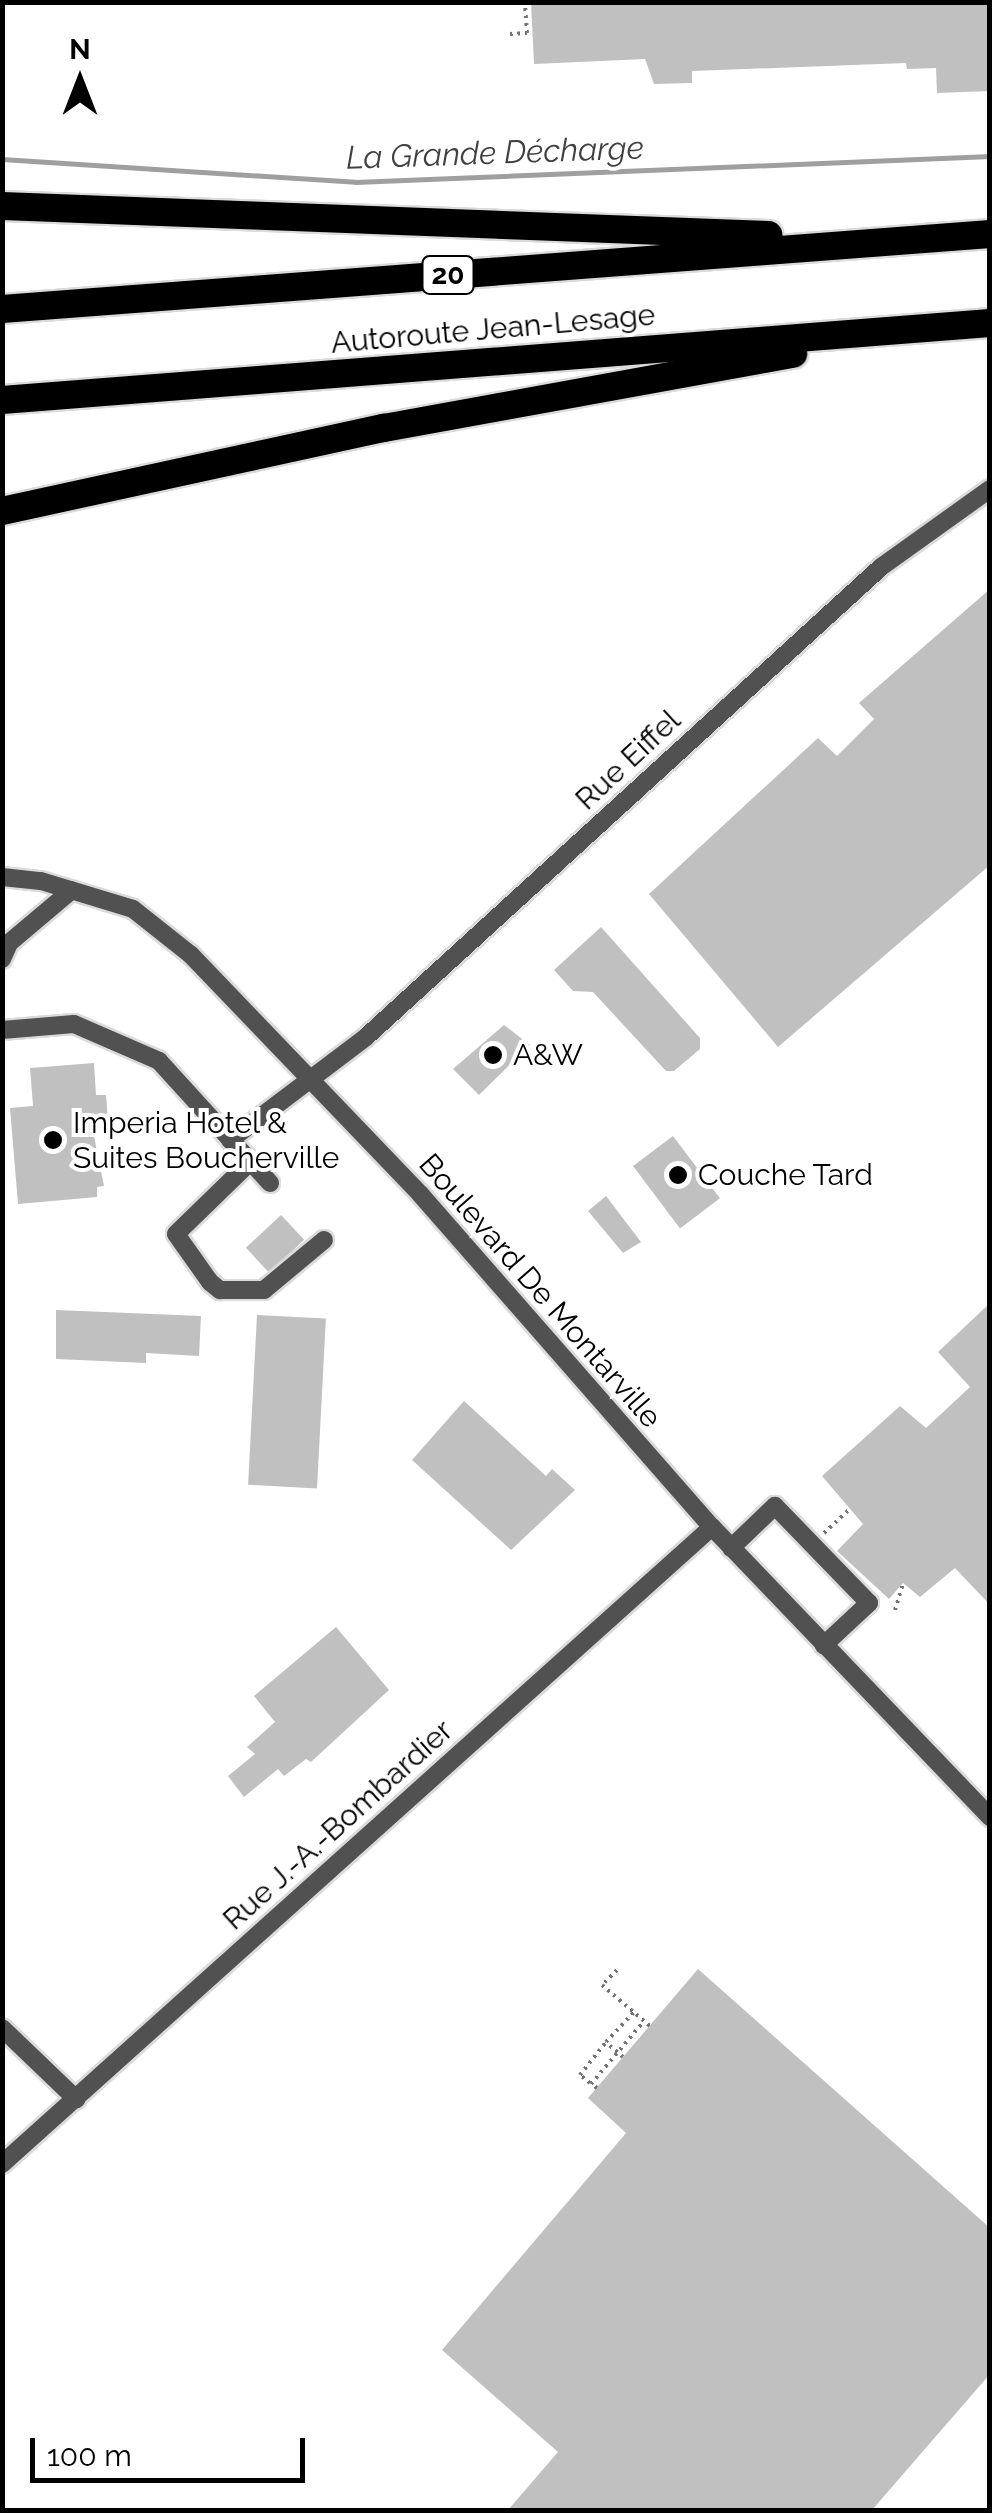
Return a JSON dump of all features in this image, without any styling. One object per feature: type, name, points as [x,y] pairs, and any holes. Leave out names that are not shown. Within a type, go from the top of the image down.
[{"type":"highway","points":[[2,206],[894,241]]},
{"type":"highway","name":"Autoroute Jean-Lesage","points":[[2,309],[990,234]]},
{"type":"highway","points":[[2,511],[497,406],[976,324]]},
{"type":"highway","name":"Autoroute Jean-Lesage","points":[[2,400],[976,324]]},
{"type":"street","name":"Rue Eiffel","points":[[230,1140],[311,1080],[424,986],[881,566],[990,489]]},
{"type":"street","name":"Boulevard De Montarville","points":[[2,877],[72,890],[133,909],[190,955],[421,1195],[712,1528],[990,1818]]},
{"type":"street","points":[[5,943],[72,890]]},
{"type":"street","points":[[2,1030],[74,1024],[159,1061],[270,1183]]},
{"type":"street","points":[[250,1162],[176,1234],[210,1282],[220,1290],[264,1290],[324,1240]]},
{"type":"street","points":[[732,1548],[775,1506],[869,1603],[824,1644]]},
{"type":"street","name":"Rue J.-A.-Bombardier","points":[[2,2164],[712,1528]]},
{"type":"street","points":[[2,2028],[76,2098]]},
{"type":"path","points":[[510,34],[526,33],[525,2]]},
{"type":"path","points":[[812,1544],[850,1509]]},
{"type":"path","points":[[895,1610],[904,1582]]},
{"type":"path","points":[[617,1970],[602,1985],[650,2026]]},
{"type":"path","points":[[634,2012],[580,2075],[594,2086],[644,2021]]},
{"type":"path","points":[[606,2042],[620,2054]]},
{"type":"building","points":[[531,2],[990,2],[990,91],[937,93],[936,68],[907,69],[906,63],[692,71],[692,83],[654,84],[645,59],[534,64]]},
{"type":"building","points":[[990,589],[990,865],[778,1047],[649,894],[818,738],[837,756],[874,719],[859,703]]},
{"type":"building","points":[[601,927],[700,1038],[700,1049],[674,1071],[666,1071],[593,992],[573,991],[554,970]]},
{"type":"building","points":[[504,1025],[530,1045],[479,1095],[453,1069]]},
{"type":"building","name":"Imperia Hotel & Suites Boucherville","points":[[94,1063],[96,1095],[106,1095],[108,1120],[92,1126],[104,1186],[97,1187],[97,1197],[18,1204],[10,1108],[33,1106],[30,1068]]},
{"type":"building","points":[[673,1136],[720,1198],[680,1228],[633,1166]]},
{"type":"building","points":[[606,1196],[641,1242],[623,1253],[588,1211]]},
{"type":"building","points":[[281,1215],[304,1240],[269,1273],[246,1248]]},
{"type":"building","points":[[990,1303],[990,1605],[955,1568],[920,1597],[903,1583],[889,1599],[837,1551],[863,1524],[822,1476],[900,1406],[926,1428],[970,1387],[938,1352]]},
{"type":"building","points":[[56,1310],[201,1316],[199,1356],[146,1353],[146,1363],[56,1359]]},
{"type":"building","points":[[257,1315],[326,1319],[317,1488],[248,1485]]},
{"type":"building","points":[[464,1401],[546,1476],[552,1469],[575,1490],[511,1550],[412,1460]]},
{"type":"building","points":[[336,1627],[389,1690],[311,1762],[306,1759],[284,1776],[278,1769],[244,1797],[228,1776],[255,1754],[247,1747],[275,1722],[254,1696]]},
{"type":"building","points":[[698,1969],[990,2228],[990,2374],[872,2510],[508,2510],[558,2452],[442,2350],[626,2133],[588,2098]]},
{"type":"waterway","name":"La Grande Décharge","points":[[2,159],[355,182],[990,156]]},
{"type":"place","name":"A&W","points":[[493,1055]]},
{"type":"place","name":"Imperia Hotel & Suites Boucherville","points":[[53,1140]]},
{"type":"place","name":"Couche Tard","points":[[678,1175]]}]
